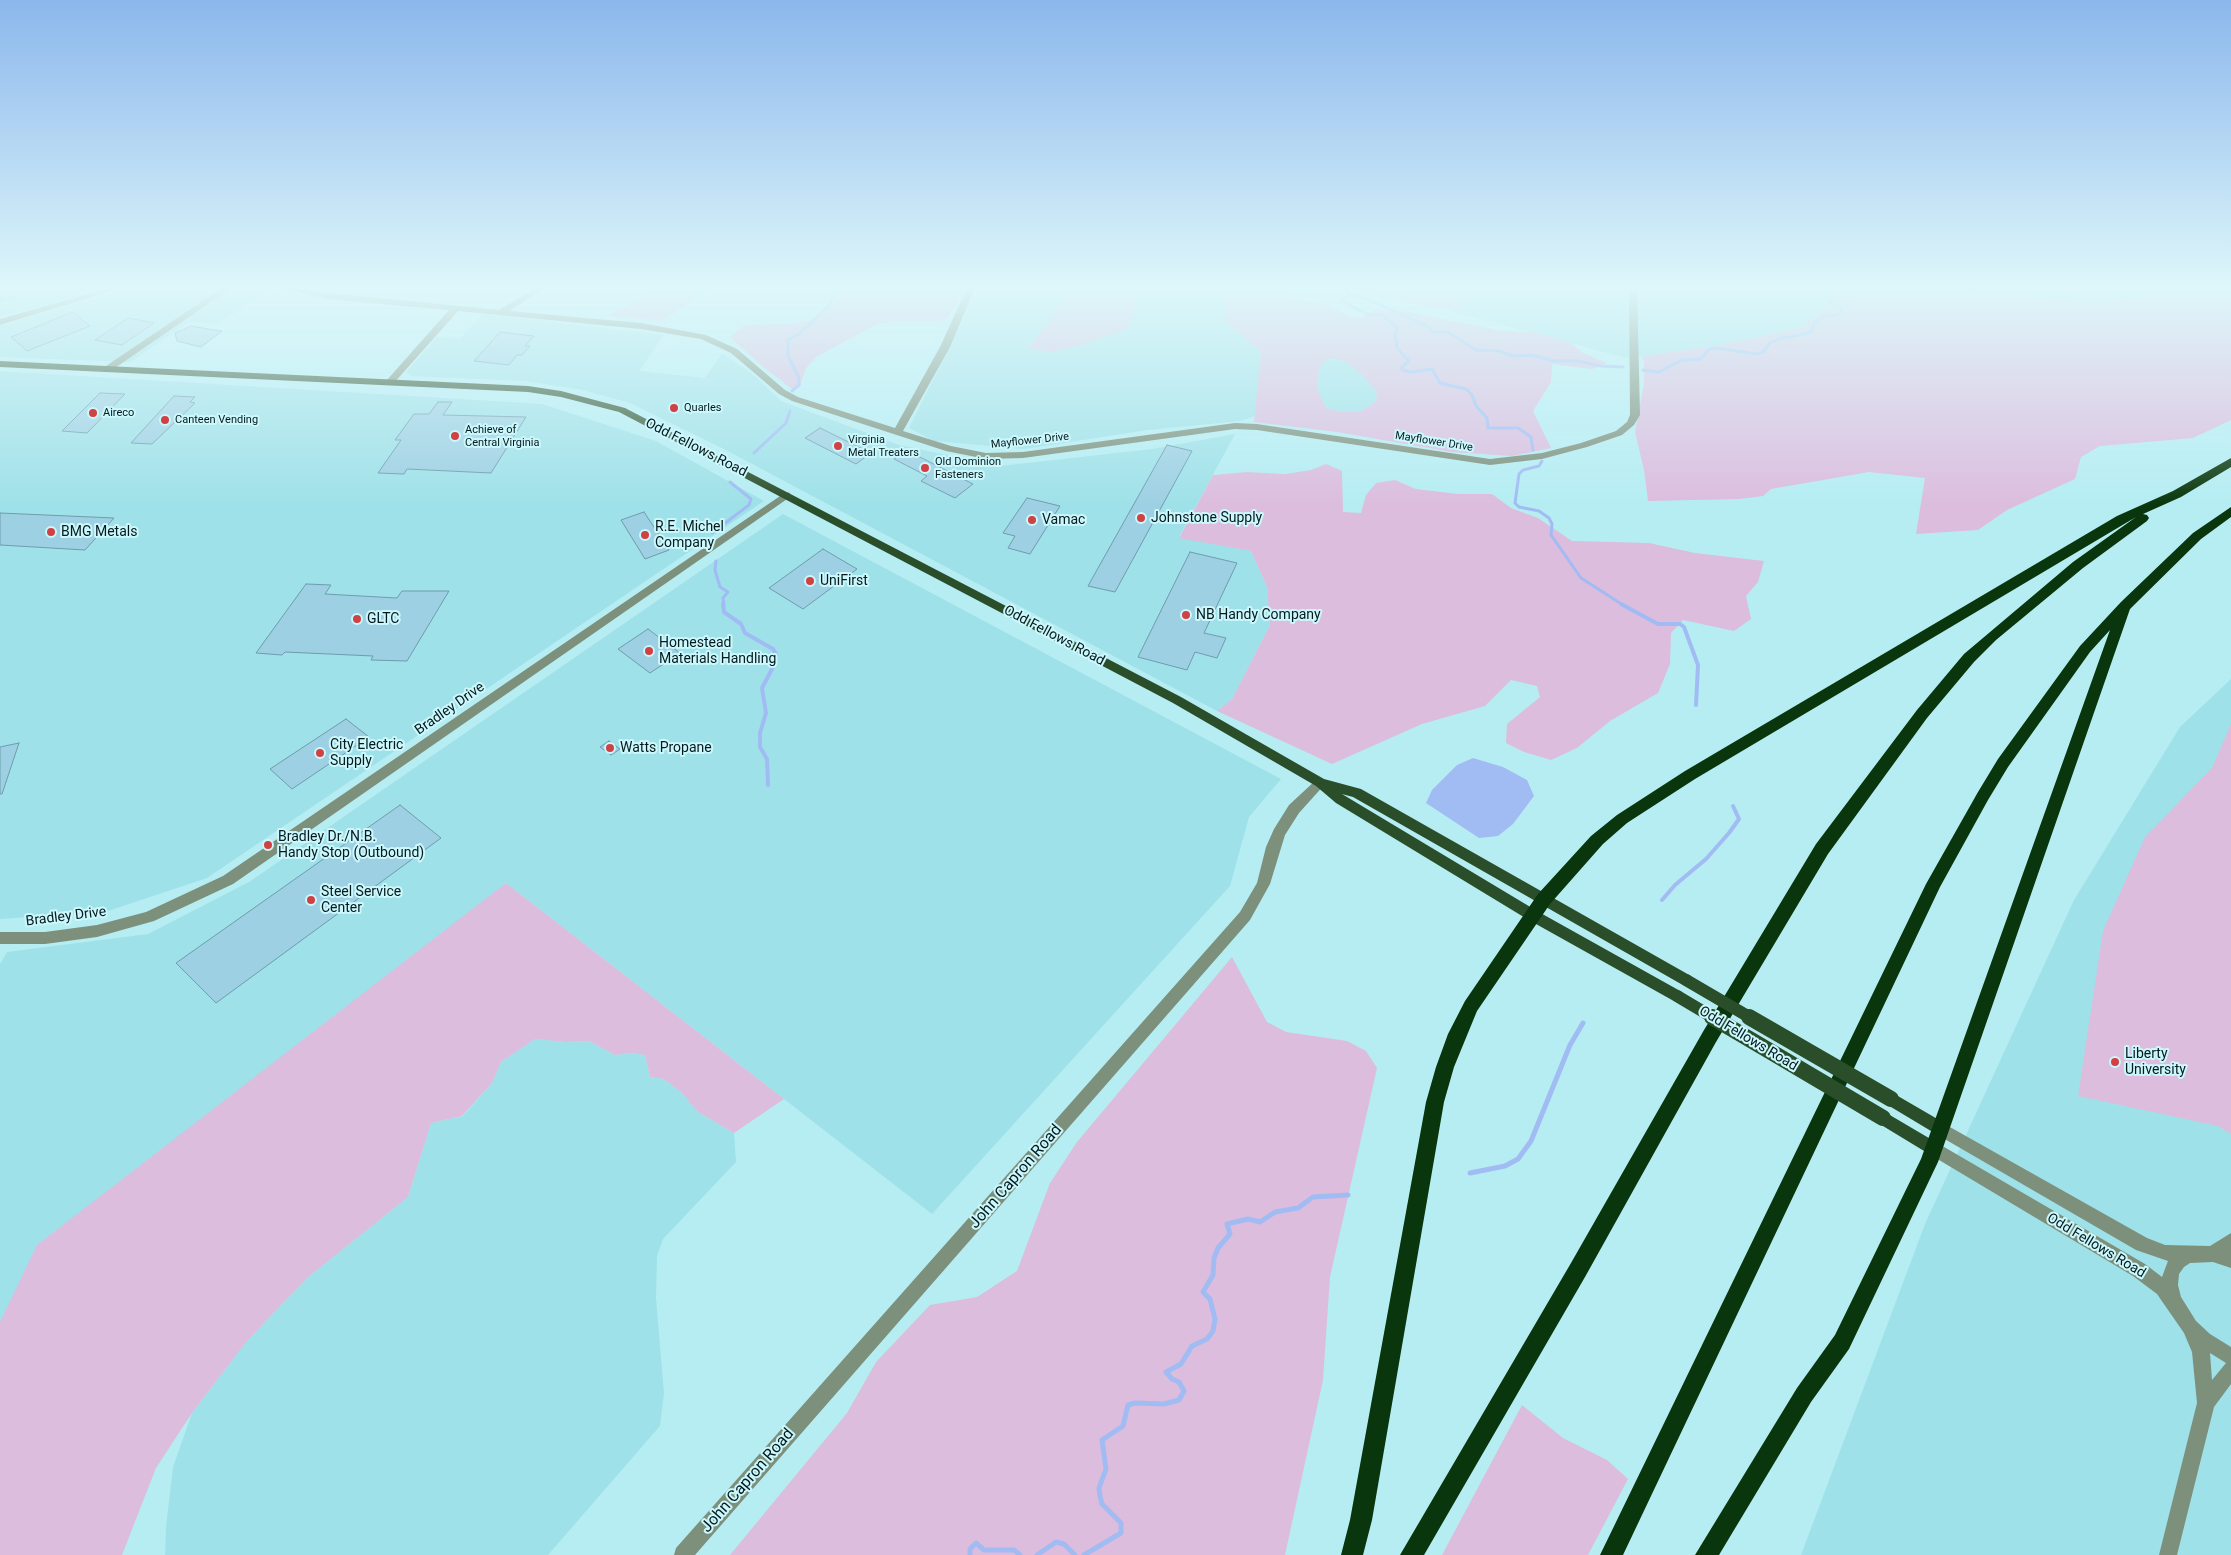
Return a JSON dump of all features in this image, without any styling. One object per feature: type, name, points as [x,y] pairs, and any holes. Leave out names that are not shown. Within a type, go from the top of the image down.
[{"type":"highway","points":[[1411,1555],[1578,1270],[1710,1036],[1822,849],[1922,714],[1990,637],[2078,565],[2177,494],[2231,462]]},
{"type":"highway","points":[[1352,1555],[1361,1520],[1436,1102],[1445,1067],[1472,1006],[1544,899],[1597,840],[1622,819],[1660,794],[1740,744],[2113,524],[2177,494]]},
{"type":"highway","points":[[1612,1555],[1934,884],[2003,763],[2085,650],[2126,605],[2197,536],[2231,511]]},
{"type":"highway","points":[[1706,1555],[1804,1395],[1842,1342],[1902,1221],[1934,1150],[2126,605]]},
{"type":"main road","name":"Odd Fellows Road","points":[[0,364],[528,390],[589,400],[622,410],[1177,700],[1320,783],[1340,799],[1532,915],[1676,996],[1934,1150]]},
{"type":"main road","name":"Odd Fellows Road","points":[[1320,783],[1357,793],[1686,980],[1942,1129]]},
{"type":"street","points":[[109,368],[120,361]]},
{"type":"street","points":[[390,382],[409,361]]},
{"type":"street","name":"Mayflower Drive","points":[[745,361],[782,392],[812,405],[949,449],[986,456],[1023,455],[1235,426],[1277,429],[1490,462],[1512,461],[1542,456],[1619,433],[1631,424],[1635,415],[1634,361]]},
{"type":"street","points":[[898,432],[937,361]]},
{"type":"street","name":"Bradley Drive","points":[[0,938],[45,938],[97,931],[149,917],[228,880],[786,495]]},
{"type":"street","name":"John Capron Road","points":[[683,1555],[1245,916],[1263,884],[1273,847],[1279,833],[1294,809],[1320,783]]},
{"type":"street","name":"Odd Fellows Road","points":[[1942,1129],[2142,1244],[2166,1253],[2188,1255],[2213,1254]]},
{"type":"street","name":"Odd Fellows Road","points":[[1934,1150],[2139,1270],[2163,1288],[2174,1300]]},
{"type":"street","points":[[2213,1254],[2231,1241]]},
{"type":"street","points":[[2213,1254],[2231,1260]]},
{"type":"street","points":[[2168,1555],[2206,1403],[2201,1352],[2190,1327],[2174,1300],[2170,1285],[2171,1272],[2178,1262],[2188,1255]]},
{"type":"street","points":[[2190,1327],[2204,1340],[2231,1357]]},
{"type":"street","points":[[2206,1403],[2231,1370]]},
{"type":"shaded area","points":[[93,361],[132,361],[130,362]]},
{"type":"shaded area","points":[[416,361],[646,361],[639,371],[705,378],[717,361],[733,361],[755,376],[781,401],[899,445],[1000,466],[1152,449],[1235,434],[1179,537],[1251,551],[1267,587],[1270,625],[1232,699],[1217,711],[724,449],[630,403],[583,390],[525,381],[411,376],[406,372]]},
{"type":"shaded area","points":[[756,361],[813,361],[806,368],[799,388],[792,389]]},
{"type":"shaded area","points":[[943,361],[1260,361],[1255,416],[1240,421],[1148,430],[1024,449],[934,441],[909,428]]},
{"type":"shaded area","points":[[1260,361],[1326,361],[1322,362],[1317,380],[1317,388],[1326,408],[1350,412],[1361,411],[1371,405],[1377,399],[1376,391],[1360,373],[1342,361],[1601,361],[1607,363],[1592,369],[1552,364],[1551,382],[1533,411],[1551,448],[1512,456],[1452,452],[1337,432],[1254,422]]},
{"type":"shaded area","points":[[1322,361],[1346,362],[1360,373],[1376,391],[1377,399],[1361,411],[1337,411],[1326,408],[1317,388]]},
{"type":"shaded area","points":[[1644,361],[2231,361],[2231,420],[2193,438],[2100,446],[2081,457],[2075,479],[2007,510],[1978,530],[1916,534],[1925,478],[1869,472],[1771,489],[1763,496],[1739,499],[1648,501],[1644,470],[1635,432],[1644,384]]},
{"type":"shaded area","points":[[0,371],[542,404],[656,441],[764,501],[207,878],[105,912],[0,919]]},
{"type":"shaded area","points":[[1326,464],[1342,471],[1343,512],[1361,513],[1366,495],[1376,483],[1395,480],[1416,489],[1458,494],[1492,494],[1511,508],[1538,518],[1572,541],[1649,543],[1695,553],[1764,561],[1758,582],[1746,596],[1751,619],[1734,631],[1683,620],[1671,633],[1670,664],[1658,693],[1610,721],[1577,748],[1551,760],[1524,752],[1506,743],[1507,724],[1540,697],[1537,686],[1511,680],[1485,706],[1422,724],[1332,764],[1217,711],[1232,699],[1270,625],[1267,587],[1251,551],[1179,538],[1213,475],[1247,472],[1285,474],[1311,470]]},
{"type":"shaded area","points":[[783,514],[1281,779],[1249,817],[1230,886],[932,1214],[506,883],[0,1322],[0,964],[7,952],[148,934],[249,882]]},
{"type":"shaded area","name":"Liberty University","points":[[2231,679],[2231,1555],[1801,1555],[1925,1224],[2074,900],[2180,727]]},
{"type":"shaded area","points":[[2231,724],[2231,1134],[2218,1126],[2078,1096],[2103,931],[2145,837],[2212,768]]},
{"type":"shaded area","points":[[1473,758],[1503,767],[1527,780],[1534,796],[1513,824],[1498,836],[1479,838],[1426,803],[1432,790],[1457,765]]},
{"type":"shaded area","points":[[506,883],[784,1099],[734,1133],[698,1112],[681,1092],[664,1079],[650,1077],[645,1055],[632,1053],[615,1055],[589,1041],[566,1042],[535,1039],[501,1062],[492,1083],[462,1116],[431,1123],[408,1197],[307,1278],[247,1341],[192,1413],[156,1468],[122,1555],[0,1555],[0,1322],[37,1245]]},
{"type":"shaded area","points":[[1232,957],[1267,1022],[1286,1032],[1347,1041],[1366,1051],[1377,1068],[1330,1277],[1323,1380],[1285,1555],[730,1555],[847,1413],[876,1362],[930,1305],[977,1297],[1017,1271],[1050,1183],[1077,1142]]},
{"type":"shaded area","points":[[535,1039],[566,1042],[589,1041],[615,1055],[632,1053],[645,1055],[650,1077],[664,1079],[681,1092],[698,1112],[734,1133],[736,1162],[663,1239],[657,1256],[656,1298],[664,1393],[660,1426],[548,1555],[165,1555],[166,1527],[173,1467],[192,1413],[247,1341],[307,1278],[408,1197],[431,1123],[463,1116],[492,1083],[501,1062]]},
{"type":"shaded area","points":[[1522,1405],[1563,1438],[1607,1460],[1628,1479],[1588,1555],[1442,1555]]},
{"type":"building","points":[[474,361],[513,361],[509,365]]},
{"type":"building","name":"Aireco","points":[[100,393],[125,394],[87,433],[62,431]]},
{"type":"building","name":"Canteen Vending","points":[[174,396],[195,397],[190,402],[195,403],[152,444],[131,443]]},
{"type":"building","name":"Achieve of Central Virginia","points":[[438,402],[452,402],[443,415],[526,417],[491,473],[407,469],[404,474],[378,473],[401,440],[395,440],[414,414],[429,414]]},
{"type":"building","name":"Virginia Metal Treaters","points":[[820,428],[871,453],[856,464],[805,438]]},
{"type":"building","name":"Johnstone Supply","points":[[1167,445],[1192,451],[1115,592],[1088,586]]},
{"type":"building","name":"Old Dominion Fasteners","points":[[906,450],[973,484],[955,498],[921,481],[927,476],[894,459]]},
{"type":"building","name":"Vamac","points":[[1027,498],[1060,506],[1030,554],[1008,548],[1015,536],[1003,533]]},
{"type":"building","name":"R.E. Michel Company","points":[[644,512],[669,550],[645,559],[621,520]]},
{"type":"building","name":"BMG Metals","points":[[0,513],[114,518],[85,550],[0,545]]},
{"type":"building","name":"UniFirst","points":[[823,549],[857,569],[803,609],[769,588]]},
{"type":"building","name":"NB Handy Company","points":[[1190,552],[1237,563],[1204,633],[1226,638],[1217,658],[1195,652],[1187,670],[1138,657]]},
{"type":"building","name":"GLTC","points":[[306,584],[331,585],[325,594],[397,598],[402,591],[449,591],[407,661],[371,660],[373,656],[285,652],[282,655],[256,653]]},
{"type":"building","name":"Homestead Materials Handling","points":[[648,629],[680,653],[650,673],[618,649]]},
{"type":"building","name":"City Electric Supply","points":[[346,719],[369,737],[292,789],[270,769]]},
{"type":"building","name":"Watts Propane","points":[[609,741],[620,749],[611,755],[600,747]]},
{"type":"building","points":[[19,743],[2,794],[0,794],[0,747]]},
{"type":"building","name":"Steel Service Center","points":[[400,805],[441,838],[216,1003],[176,963]]},
{"type":"waterway","points":[[790,361],[799,378],[799,385],[792,391]]},
{"type":"waterway","points":[[1409,361],[1402,367],[1402,370],[1411,372],[1432,369],[1440,383],[1466,389],[1472,395],[1476,406],[1487,418],[1488,428],[1518,428],[1531,437],[1533,450]]},
{"type":"waterway","points":[[1551,361],[1578,361],[1601,366],[1623,367]]},
{"type":"waterway","points":[[1643,370],[1659,372],[1681,361]]},
{"type":"waterway","points":[[754,453],[786,423],[790,411]]},
{"type":"waterway","points":[[1542,461],[1539,466],[1523,470],[1519,474],[1515,503],[1519,507],[1539,511],[1549,518],[1552,524],[1551,535],[1581,578],[1623,605]]},
{"type":"waterway","points":[[712,533],[749,505],[751,499],[730,482]]},
{"type":"waterway","points":[[716,561],[715,570],[720,587],[728,592],[723,598],[724,605]]},
{"type":"waterway","points":[[723,604],[724,612],[741,624],[745,633],[773,649],[776,654],[772,669],[762,688],[766,713],[760,733],[760,747],[767,759],[768,785]]},
{"type":"waterway","points":[[1621,604],[1658,624],[1680,624],[1684,627],[1698,665],[1696,705]]},
{"type":"waterway","points":[[1662,900],[1675,885],[1706,859],[1729,833],[1739,819],[1733,806]]},
{"type":"waterway","points":[[1470,1173],[1505,1166],[1518,1159],[1531,1141],[1570,1045],[1583,1023]]},
{"type":"waterway","points":[[1084,1555],[1121,1533],[1121,1523],[1102,1504],[1100,1496],[1099,1488],[1106,1469],[1102,1440],[1123,1426],[1128,1405],[1135,1403],[1164,1404],[1179,1400],[1184,1391],[1179,1382],[1172,1379],[1166,1372],[1181,1364],[1192,1346],[1207,1339],[1213,1331],[1215,1319],[1210,1299],[1203,1292],[1213,1275],[1214,1258],[1218,1248],[1230,1234],[1227,1224],[1248,1219],[1260,1222],[1275,1212],[1298,1208],[1313,1197],[1348,1195]]},
{"type":"waterway","points":[[1037,1555],[1056,1542],[1064,1544],[1075,1555]]},
{"type":"waterway","points":[[970,1555],[970,1549],[976,1543],[984,1550],[1014,1550],[1020,1555]]},
{"type":"place","name":"Quarles","points":[[674,408]]},
{"type":"place","name":"Aireco","points":[[93,413]]},
{"type":"place","name":"Canteen Vending","points":[[165,420]]},
{"type":"place","name":"Achieve of Central Virginia","points":[[455,436]]},
{"type":"place","name":"Virginia Metal Treaters","points":[[838,446]]},
{"type":"place","name":"Old Dominion Fasteners","points":[[925,468]]},
{"type":"place","name":"Johnstone Supply","points":[[1141,518]]},
{"type":"place","name":"Vamac","points":[[1032,520]]},
{"type":"place","name":"BMG Metals","points":[[51,532]]},
{"type":"place","name":"R.E. Michel Company","points":[[645,535]]},
{"type":"place","name":"UniFirst","points":[[810,581]]},
{"type":"place","name":"NB Handy Company","points":[[1186,615]]},
{"type":"place","name":"GLTC","points":[[357,619]]},
{"type":"place","name":"Homestead Materials Handling","points":[[649,651]]},
{"type":"place","name":"Watts Propane","points":[[610,748]]},
{"type":"place","name":"City Electric Supply","points":[[320,753]]},
{"type":"place","name":"Bradley Dr./N.B. Handy Stop (Outbound)","points":[[268,845]]},
{"type":"place","name":"Steel Service Center","points":[[311,900]]},
{"type":"place","name":"Liberty University","points":[[2115,1062]]}]
